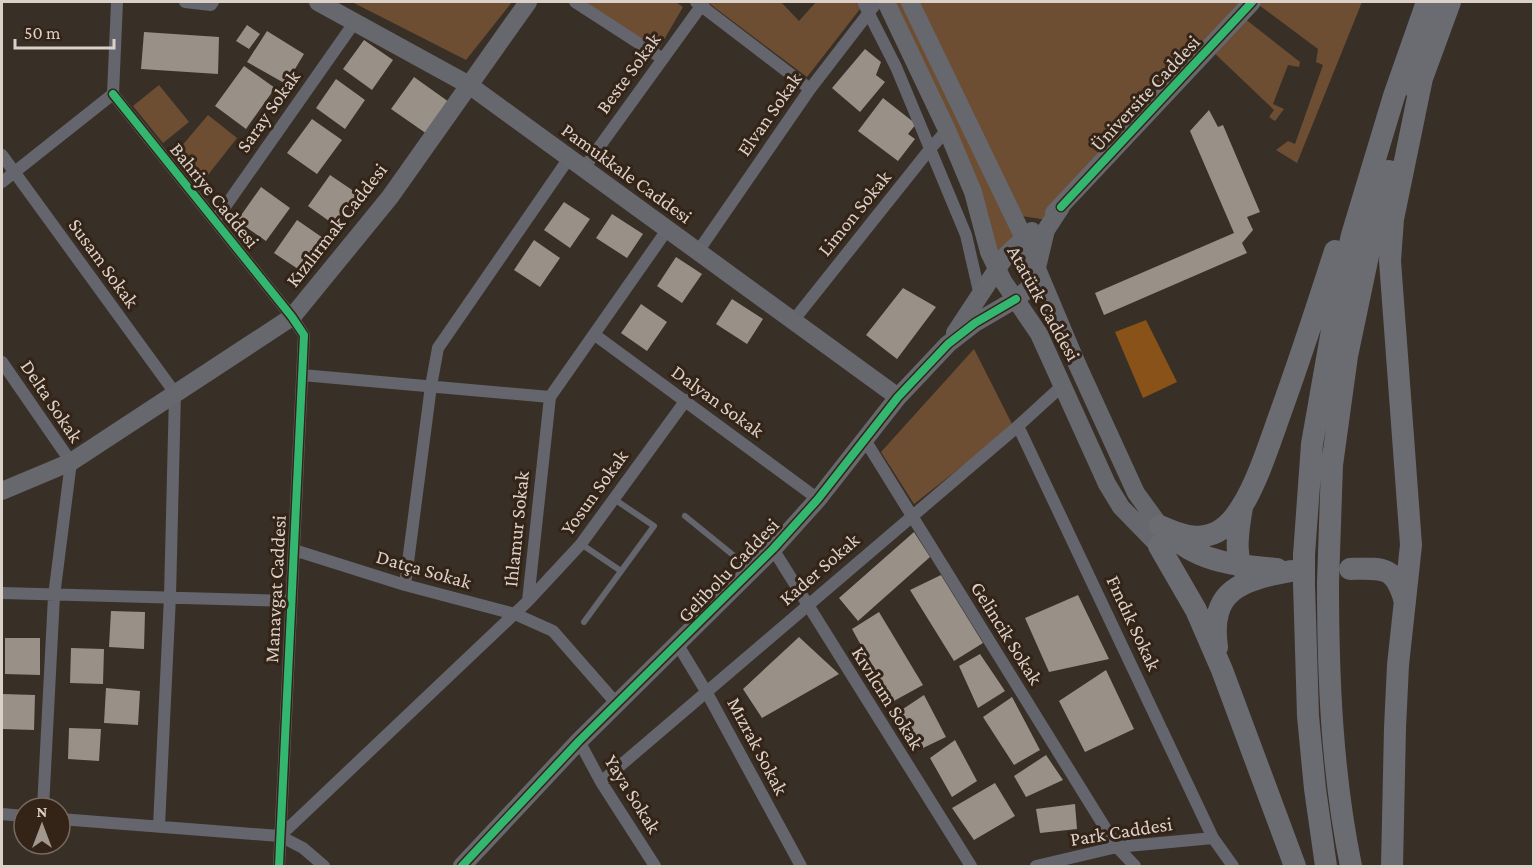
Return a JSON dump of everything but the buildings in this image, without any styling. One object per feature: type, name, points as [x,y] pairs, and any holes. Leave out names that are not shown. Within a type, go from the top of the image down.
[{"type":"highway","points":[[1326,867],[1315,789],[1297,572],[1312,444],[1334,313],[1352,235],[1394,96],[1427,2]]},
{"type":"highway","points":[[1351,867],[1345,838],[1333,741],[1328,653],[1332,465],[1347,356],[1377,213],[1397,145],[1450,2]]},
{"type":"highway","points":[[1392,867],[1398,665],[1411,545],[1390,261],[1393,219],[1422,78]]},
{"type":"highway","points":[[1159,536],[1191,538],[1207,536],[1218,532],[1228,524],[1242,506],[1270,443],[1297,367],[1362,166],[1375,133],[1394,96]]},
{"type":"highway","points":[[1222,670],[1215,622],[1226,595],[1238,587],[1248,572],[1239,535],[1242,506]]},
{"type":"highway","points":[[1159,536],[1176,558],[1205,573],[1231,579],[1248,572],[1297,572]]},
{"type":"highway","points":[[1159,536],[1196,610],[1222,670],[1295,867]]},
{"type":"highway","points":[[1392,574],[1403,564],[1411,545]]},
{"type":"highway","points":[[1350,574],[1379,569],[1392,574],[1400,586],[1406,607]]},
{"type":"street","points":[[2,182],[113,94],[117,2]]},
{"type":"street","points":[[185,2],[211,4],[213,2]]},
{"type":"street","name":"Pamukkale Caddesi","points":[[318,2],[469,85],[898,397]]},
{"type":"street","name":"Kızılırmak Caddesi","points":[[2,490],[70,462],[292,317],[390,197],[528,2]]},
{"type":"street","points":[[575,2],[663,59]]},
{"type":"street","points":[[863,2],[896,67],[966,235],[980,296]]},
{"type":"street","name":"Elvan Sokak","points":[[697,253],[810,89],[878,2]]},
{"type":"street","name":"Atatürk Caddesi","points":[[886,2],[947,130],[973,192],[989,252],[1039,334],[1107,484],[1121,507],[1159,536]]},
{"type":"street","name":"Atatürk Caddesi","points":[[910,2],[1024,238],[1077,364],[1159,536]]},
{"type":"street","name":"Üniversite Caddesi","points":[[1061,207],[1252,2]]},
{"type":"street","points":[[700,3],[810,89]]},
{"type":"street","name":"Beste Sokak","points":[[405,585],[438,348],[577,163],[663,59],[700,3]]},
{"type":"street","name":"Saray Sokak","points":[[215,221],[354,23]]},
{"type":"street","name":"Bahriye Caddesi","points":[[113,94],[292,317]]},
{"type":"street","name":"Limon Sokak","points":[[793,321],[947,130]]},
{"type":"street","name":"Susam Sokak","points":[[2,155],[175,393]]},
{"type":"street","points":[[948,344],[1008,254],[1061,207]]},
{"type":"street","points":[[1016,299],[1028,289],[1034,279],[1046,230],[1061,207]]},
{"type":"street","name":"Ihlamur Sokak","points":[[280,836],[528,601],[550,397],[667,230]]},
{"type":"street","name":"Gelibolu Caddesi","points":[[462,867],[616,703],[678,645],[773,549],[818,499],[898,397],[948,344],[975,323],[1016,299]]},
{"type":"street","name":"Manavgat Caddesi","points":[[279,867],[304,334],[292,317]]},
{"type":"street","name":"Dalyan Sokak","points":[[595,335],[818,499]]},
{"type":"street","name":"Delta Sokak","points":[[2,362],[70,462]]},
{"type":"street","points":[[302,375],[550,397]]},
{"type":"street","name":"Kader Sokak","points":[[601,782],[1063,385]]},
{"type":"street","points":[[159,826],[170,596],[175,393]]},
{"type":"street","name":"Yosun Sokak","points":[[528,601],[581,544],[686,400]]},
{"type":"street","name":"Fındık Sokak","points":[[1018,426],[1212,838],[1233,867]]},
{"type":"street","name":"Gelincik Sokak","points":[[865,440],[1117,847],[1135,867]]},
{"type":"street","points":[[44,796],[54,596],[70,462]]},
{"type":"street","name":"Kıvılcım Sokak","points":[[773,549],[970,867]]},
{"type":"street","name":"Datça Sokak","points":[[294,550],[405,585],[515,614],[553,631],[616,703]]},
{"type":"street","points":[[2,593],[291,601]]},
{"type":"street","name":"Mızrak Sokak","points":[[678,645],[707,693],[801,867]]},
{"type":"street","name":"Yaya Sokak","points":[[579,741],[601,782],[655,867]]},
{"type":"street","points":[[72,820],[280,836],[303,848],[324,867]]},
{"type":"street","name":"Park Caddesi","points":[[1036,867],[1140,843],[1212,838]]},
{"type":"lane","points":[[584,622],[654,526],[614,499]]},
{"type":"lane","points":[[685,516],[752,570]]},
{"type":"lane","points":[[581,544],[621,571]]},
{"type":"shaded area","points":[[352,2],[512,2],[466,60]]},
{"type":"shaded area","points":[[584,2],[676,2],[683,7],[658,50]]},
{"type":"shaded area","points":[[712,2],[781,2],[799,21],[816,2],[856,2],[860,9],[807,77],[710,4]]},
{"type":"shaded area","points":[[886,2],[1252,2],[1240,15],[1300,62],[1299,67],[1288,65],[1273,104],[1284,109],[1275,121],[1269,117],[1274,110],[1209,48],[1047,220],[1022,216],[1022,233],[996,259]]},
{"type":"shaded area","points":[[1255,2],[1362,2],[1297,163],[1276,150],[1288,141],[1295,144],[1323,65],[1316,62],[1318,49]]},
{"type":"shaded area","points":[[159,85],[189,122],[163,143],[133,106]]},
{"type":"shaded area","points":[[208,115],[237,138],[204,180],[174,155]]},
{"type":"shaded area","points":[[1146,320],[1177,382],[1143,398],[1115,332]]},
{"type":"shaded area","points":[[974,349],[1013,426],[914,504],[881,452]]},
{"type":"cycle path","points":[[1061,207],[1252,2]]},
{"type":"cycle path","points":[[113,94],[304,335],[279,866]]},
{"type":"cycle path","points":[[462,866],[579,741],[773,549],[818,499],[898,397],[948,344],[975,323],[1016,299]]}]
